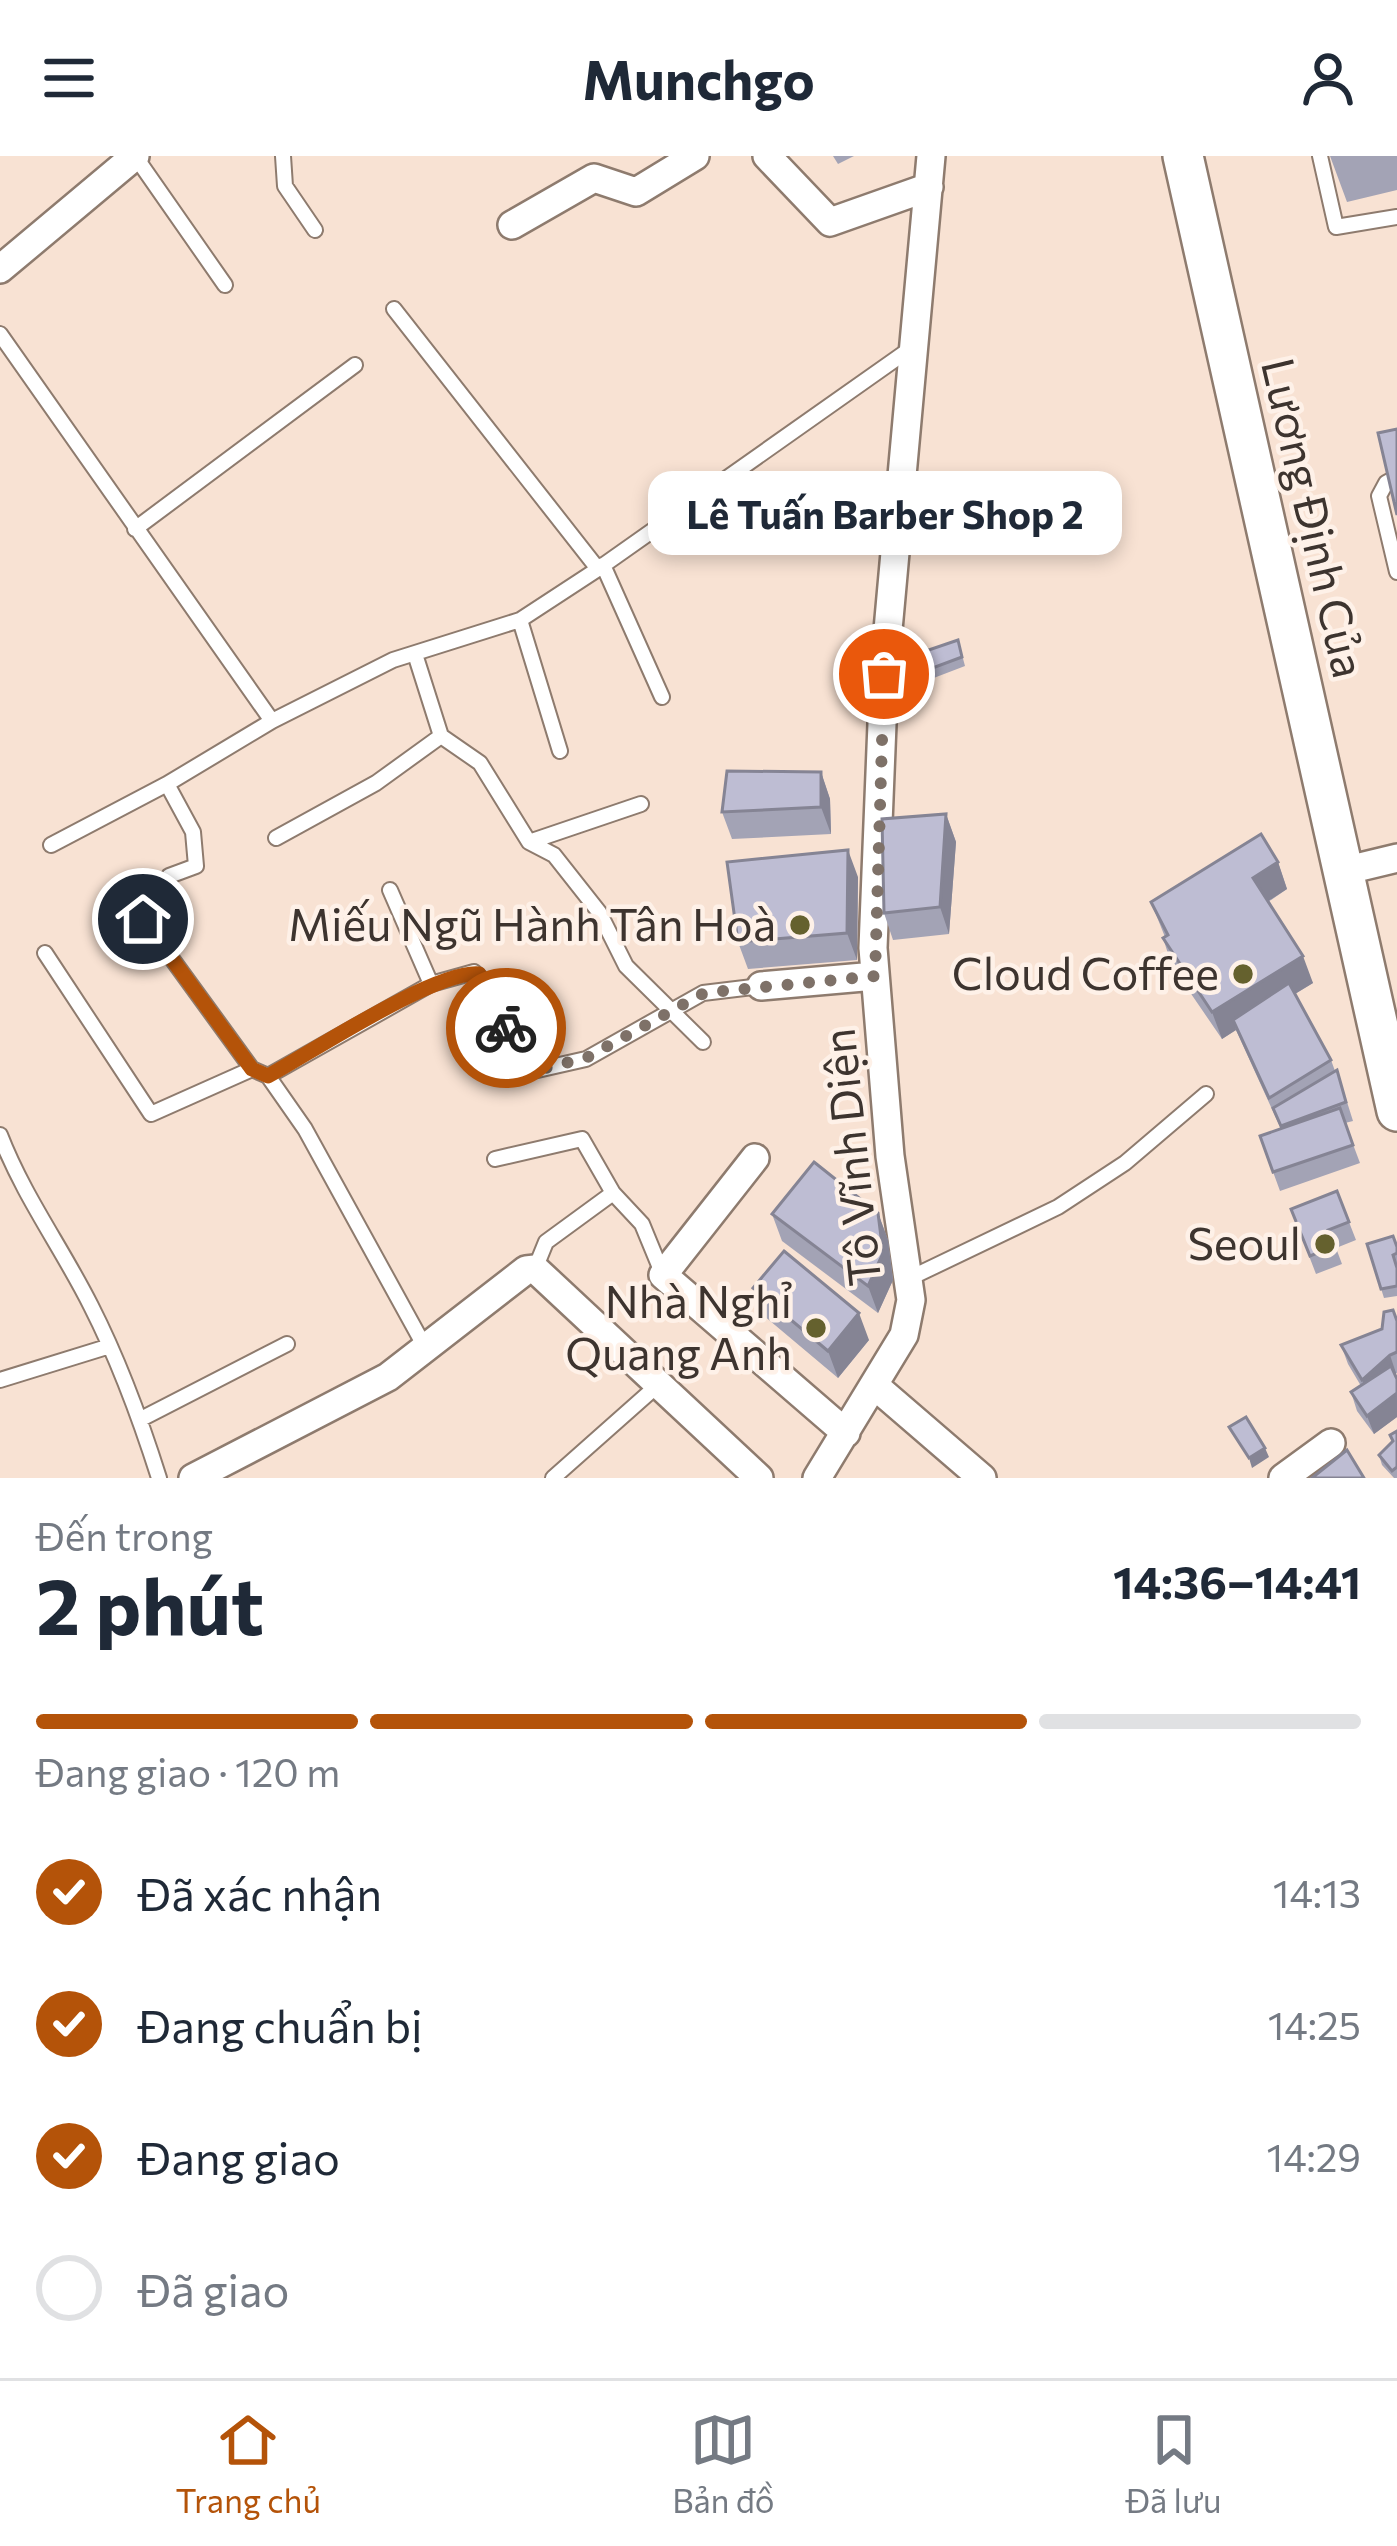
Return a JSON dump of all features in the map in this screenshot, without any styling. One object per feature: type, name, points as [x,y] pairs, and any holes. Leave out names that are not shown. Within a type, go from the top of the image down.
[{"type":"street","points":[[0,269],[135,156]]},
{"type":"street","points":[[512,225],[594,178],[636,192],[695,156]]},
{"type":"street","points":[[767,156],[830,221],[928,187]]},
{"type":"street","name":"Tô Vĩnh Diện","points":[[817,1478],[904,1335],[911,1300],[890,1156],[875,976],[884,674],[931,156]]},
{"type":"street","name":"Lương Định Của","points":[[1183,156],[1397,1111]]},
{"type":"street","points":[[1343,871],[1397,858]]},
{"type":"street","points":[[761,986],[875,976]]},
{"type":"street","points":[[754,1158],[663,1275],[846,1433]]},
{"type":"street","points":[[193,1478],[388,1377],[526,1270],[535,1269],[759,1478]]},
{"type":"street","points":[[874,1385],[982,1478]]},
{"type":"street","points":[[1283,1478],[1331,1443]]},
{"type":"lane","points":[[135,156],[225,285]]},
{"type":"lane","points":[[283,156],[286,186],[315,230]]},
{"type":"lane","points":[[1320,156],[1336,227],[1397,217]]},
{"type":"lane","points":[[394,309],[601,567],[662,697]]},
{"type":"lane","points":[[0,334],[272,721]]},
{"type":"lane","points":[[51,844],[167,784],[272,721],[415,654],[520,620],[910,349]]},
{"type":"lane","points":[[135,529],[355,365]]},
{"type":"lane","points":[[1397,477],[1379,496],[1397,572]]},
{"type":"lane","points":[[520,620],[560,751]]},
{"type":"lane","points":[[415,654],[441,736],[480,763],[529,842],[554,855],[599,912],[626,966],[704,1042]]},
{"type":"lane","points":[[276,838],[358,794],[441,736]]},
{"type":"lane","points":[[167,784],[193,832],[196,866],[169,876]]},
{"type":"lane","points":[[529,842],[641,804]]},
{"type":"lane","points":[[390,890],[431,985]]},
{"type":"lane","points":[[143,919],[252,1069],[268,1076],[305,1129],[426,1349]]},
{"type":"lane","points":[[45,953],[151,1114],[252,1069]]},
{"type":"lane","points":[[268,1076],[431,985],[479,974],[533,1071],[586,1058],[704,993],[761,986]]},
{"type":"lane","points":[[908,1279],[1058,1207],[1125,1163],[1206,1094]]},
{"type":"lane","points":[[0,1135],[19,1183],[110,1346],[141,1419],[159,1478]]},
{"type":"lane","points":[[495,1159],[582,1139],[613,1193],[642,1224],[663,1275]]},
{"type":"lane","points":[[535,1269],[546,1243],[613,1193]]},
{"type":"lane","points":[[141,1419],[287,1344]]},
{"type":"lane","points":[[0,1380],[110,1346]]},
{"type":"lane","points":[[553,1478],[659,1384]]},
{"type":"building","points":[[1397,429],[1397,515],[1378,433]]},
{"type":"building","points":[[958,640],[962,657],[914,675],[911,656]]},
{"type":"building","points":[[727,771],[821,772],[821,807],[722,812]]},
{"type":"building","points":[[946,814],[940,907],[884,913],[882,819]]},
{"type":"building","points":[[1261,834],[1278,862],[1253,878],[1303,956],[1212,1012],[1163,938],[1168,935],[1151,902]]},
{"type":"building","name":"Miếu Ngũ Hành Tân Hoà","points":[[848,850],[847,933],[738,942],[727,862]]},
{"type":"building","points":[[1289,983],[1331,1060],[1269,1098],[1233,1020]]},
{"type":"building","points":[[1337,1070],[1346,1102],[1281,1126],[1273,1108]]},
{"type":"building","points":[[1340,1108],[1353,1145],[1273,1172],[1260,1136]]},
{"type":"building","points":[[814,1162],[878,1213],[883,1253],[868,1286],[772,1214]]},
{"type":"building","points":[[1337,1191],[1349,1222],[1328,1230],[1335,1246],[1310,1256],[1291,1209]]},
{"type":"building","points":[[1393,1236],[1397,1286],[1381,1289],[1367,1244]]},
{"type":"building","points":[[784,1251],[859,1313],[828,1351],[753,1288]]},
{"type":"building","points":[[1393,1310],[1397,1352],[1362,1380],[1341,1345],[1382,1329],[1384,1312]]},
{"type":"building","points":[[1391,1366],[1397,1393],[1367,1416],[1351,1392]]},
{"type":"building","points":[[1246,1417],[1265,1448],[1249,1458],[1229,1427]]},
{"type":"building","points":[[1397,1431],[1397,1467],[1392,1471],[1379,1455]]},
{"type":"building","points":[[1347,1450],[1364,1478],[1312,1478]]},
{"type":"way so far","points":[[506,1028],[533,1071],[586,1058],[704,993],[875,976],[884,674]]},
{"type":"place","name":"Lê Tuấn Barber Shop 2","points":[[884,674]]},
{"type":"place","name":"Miếu Ngũ Hành Tân Hoà","points":[[800,925]]},
{"type":"place","name":"Cloud Coffee","points":[[1243,974]]},
{"type":"place","name":"Seoul","points":[[1325,1244]]},
{"type":"place","name":"Nhà Nghỉ Quang Anh","points":[[816,1328]]},
{"type":"route","points":[[143,919],[252,1069],[268,1076],[431,985],[462,975],[479,974],[487,982],[506,1028]]}]
